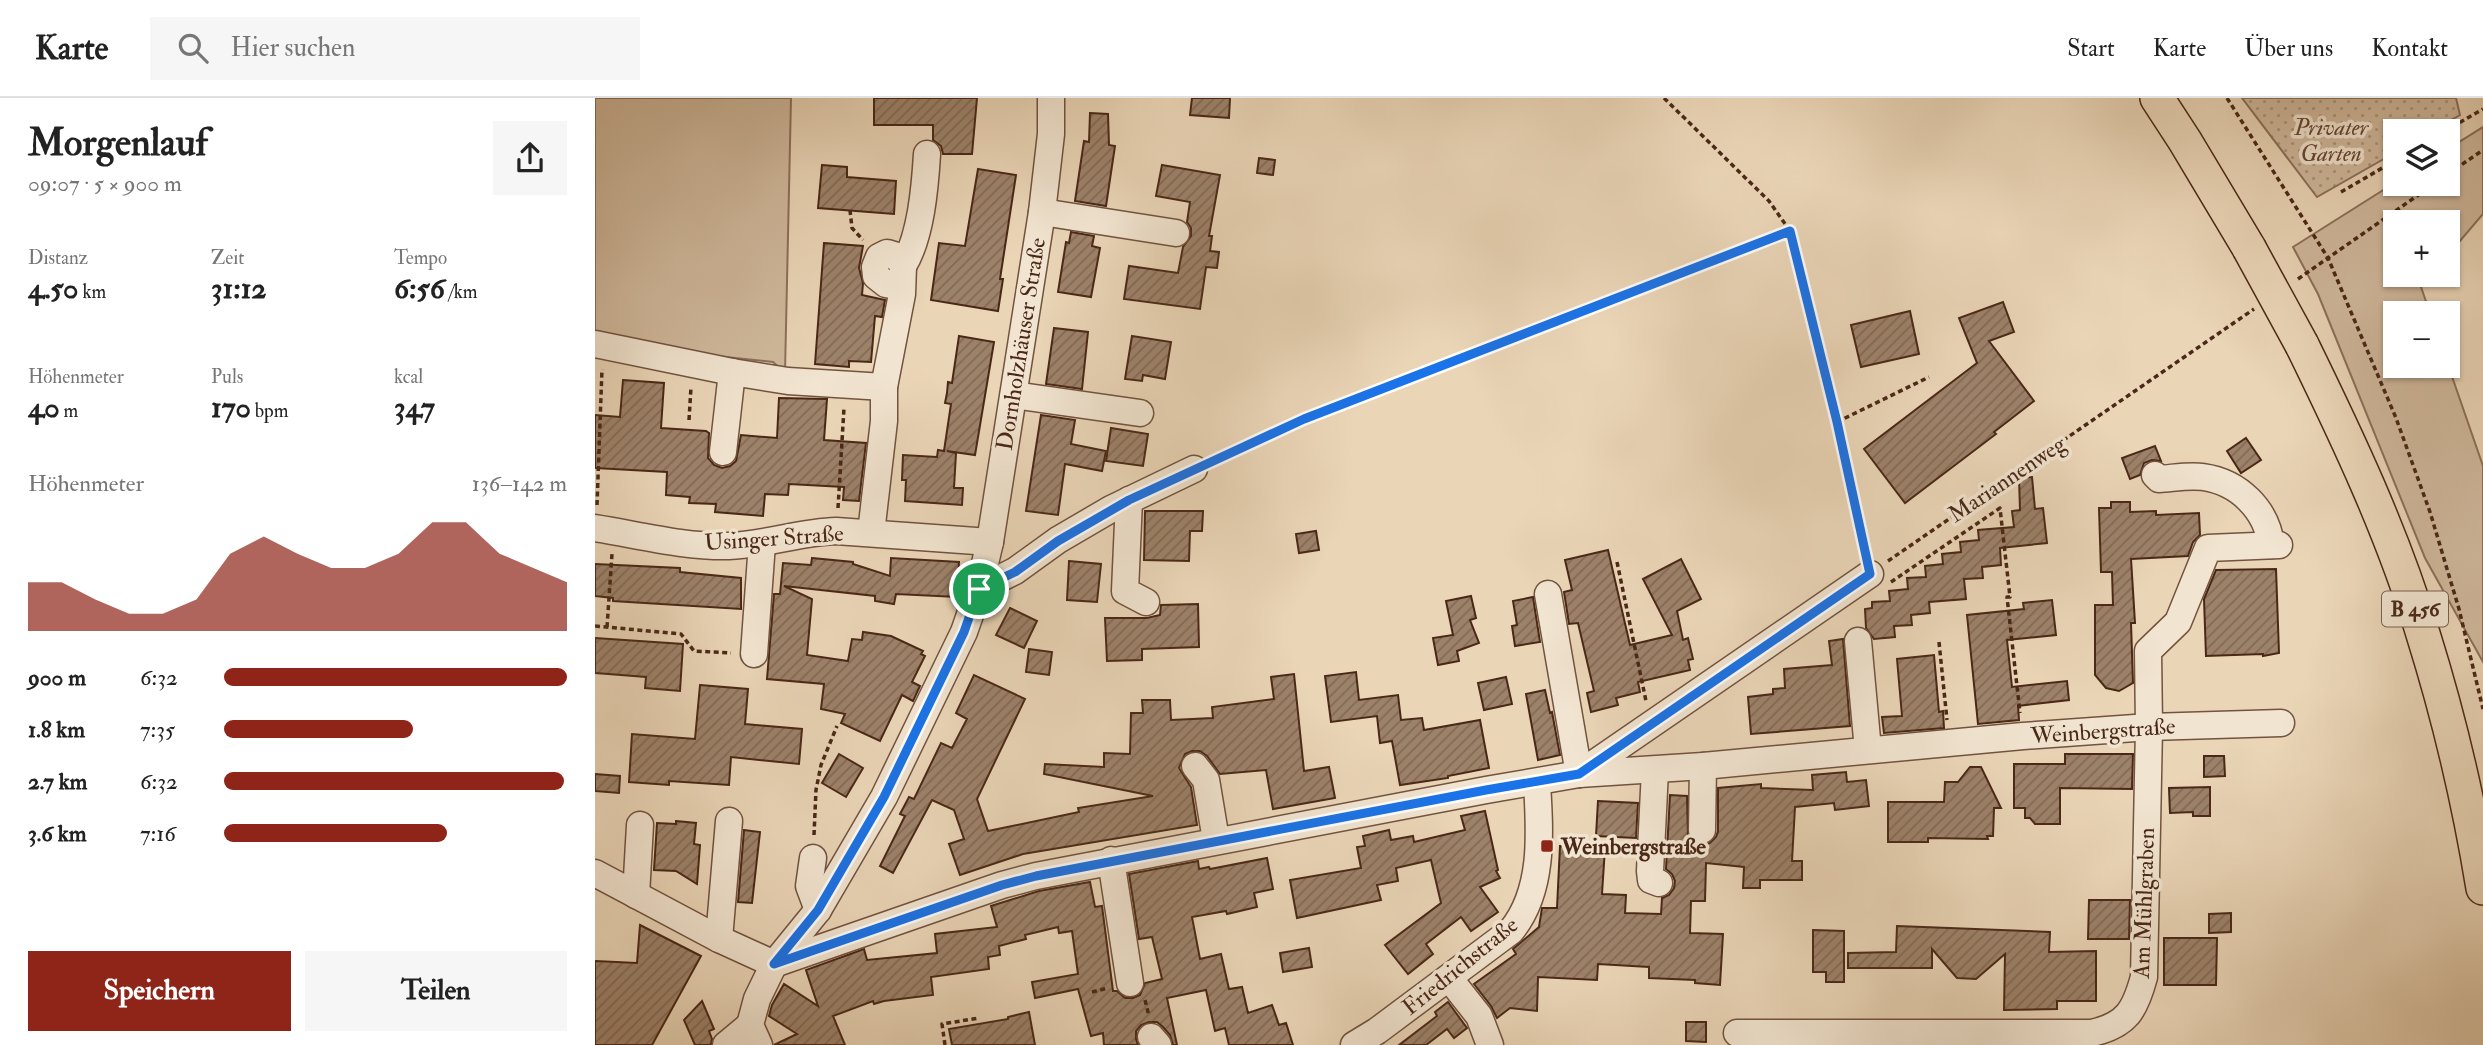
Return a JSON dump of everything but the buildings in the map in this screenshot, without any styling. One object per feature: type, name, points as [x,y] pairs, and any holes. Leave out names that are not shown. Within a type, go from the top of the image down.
[{"type":"main road","name":"B 456","points":[[2157,98],[2249,248],[2302,345],[2346,433],[2367,483],[2423,632],[2460,773],[2483,888]]},
{"type":"street","name":"Dornholzhäuser Straße","points":[[755,1035],[757,999],[774,964],[818,910],[884,797],[964,632],[979,589],[990,541],[1042,212],[1051,134],[1051,98]]},
{"type":"street","name":"Usinger Straße","points":[[871,533],[884,421],[884,387],[894,270],[912,251],[927,153]]},
{"type":"street","points":[[1042,212],[1176,233]]},
{"type":"street","points":[[599,345],[788,381],[884,387]]},
{"type":"street","points":[[723,452],[732,372]]},
{"type":"street","points":[[1014,395],[1140,413]]},
{"type":"street","points":[[979,589],[1015,572],[1058,541],[1120,505],[1194,470]]},
{"type":"street","name":"Am Mühlgraben","points":[[1737,1033],[2052,1039],[2109,1029],[2122,1022],[2132,1010],[2144,977],[2148,651],[2178,622],[2208,548],[2275,545],[2264,516],[2236,488],[2203,477],[2159,479],[2155,475]]},
{"type":"street","points":[[1107,587],[1120,505]]},
{"type":"street","points":[[1120,505],[1125,591],[1146,601]]},
{"type":"street","name":"Usinger Straße","points":[[602,529],[698,545],[729,546],[836,531],[990,541]]},
{"type":"street","points":[[754,654],[762,543]]},
{"type":"street","points":[[1548,594],[1579,774],[1650,723],[1880,578]]},
{"type":"street","points":[[1858,641],[1868,750]]},
{"type":"street","name":"Weinbergstraße","points":[[774,964],[1002,885],[1111,860],[1579,774],[1703,766],[2023,736],[2149,727],[2281,723]]},
{"type":"street","points":[[1195,766],[1206,780],[1216,841]]},
{"type":"street","points":[[1702,830],[1703,766]]},
{"type":"street","points":[[1655,770],[1650,871],[1651,880],[1659,883]]},
{"type":"street","name":"Friedrichstraße","points":[[1354,1045],[1511,932],[1523,917],[1530,902],[1538,850],[1537,783]]},
{"type":"street","points":[[719,939],[729,821]]},
{"type":"street","points":[[636,895],[641,825]]},
{"type":"street","points":[[813,858],[809,886],[818,910]]},
{"type":"street","points":[[1111,860],[1130,983]]},
{"type":"street","points":[[595,873],[719,939],[774,964]]},
{"type":"street","points":[[1449,978],[1479,1016],[1490,1045]]},
{"type":"street","points":[[726,1045],[755,1035]]},
{"type":"path","points":[[1664,98],[1769,201],[1790,231],[1837,422],[1880,578],[1952,539],[2000,508],[2023,736]]},
{"type":"path","points":[[2227,98],[2328,258],[2396,418],[2430,512],[2459,609],[2483,709]]},
{"type":"path","points":[[2460,122],[2483,109]]},
{"type":"path","points":[[2460,166],[2483,150]]},
{"type":"path","points":[[2341,192],[2383,168]]},
{"type":"path","points":[[2295,281],[2417,196]]},
{"type":"path","points":[[850,210],[852,228],[894,270]]},
{"type":"path","points":[[1194,470],[1304,419],[1790,231]]},
{"type":"path","name":"Mariannenweg","points":[[1880,578],[2262,304]]},
{"type":"path","points":[[599,345],[602,529],[607,626]]},
{"type":"path","points":[[689,420],[692,364]]},
{"type":"path","points":[[1837,422],[1929,377]]},
{"type":"path","points":[[836,531],[846,385]]},
{"type":"path","points":[[1616,562],[1650,723]]},
{"type":"path","points":[[595,626],[681,634],[694,651],[754,654]]},
{"type":"path","points":[[1939,642],[1950,743]]},
{"type":"path","points":[[813,858],[815,790],[821,765],[838,726]]},
{"type":"path","points":[[1130,983],[1141,985],[1153,1033]]},
{"type":"path","points":[[945,1045],[942,1024],[979,1018]]},
{"type":"green space","points":[[595,98],[791,98],[785,373],[773,362],[697,354],[595,334]]},
{"type":"green space","name":"Privater Garten","points":[[2242,98],[2456,98],[2460,115],[2453,119],[2383,119],[2383,159],[2317,197]]},
{"type":"green space","points":[[2483,127],[2483,214],[2460,241],[2460,210],[2383,210],[2383,287],[2421,287],[2426,301],[2383,301],[2383,378],[2453,378],[2483,466],[2483,662],[2425,558],[2318,294],[2293,247],[2383,190],[2383,196],[2460,196],[2460,141]]},
{"type":"place","name":"Weinbergstraße","points":[[1547,846]]},
{"type":"route","points":[[1790,231],[1837,422],[1870,574],[1579,774],[1036,876],[1002,885],[774,964],[818,910],[884,797],[964,632],[979,589],[1015,572],[1058,541],[1111,509],[1304,419],[1790,231]]}]
